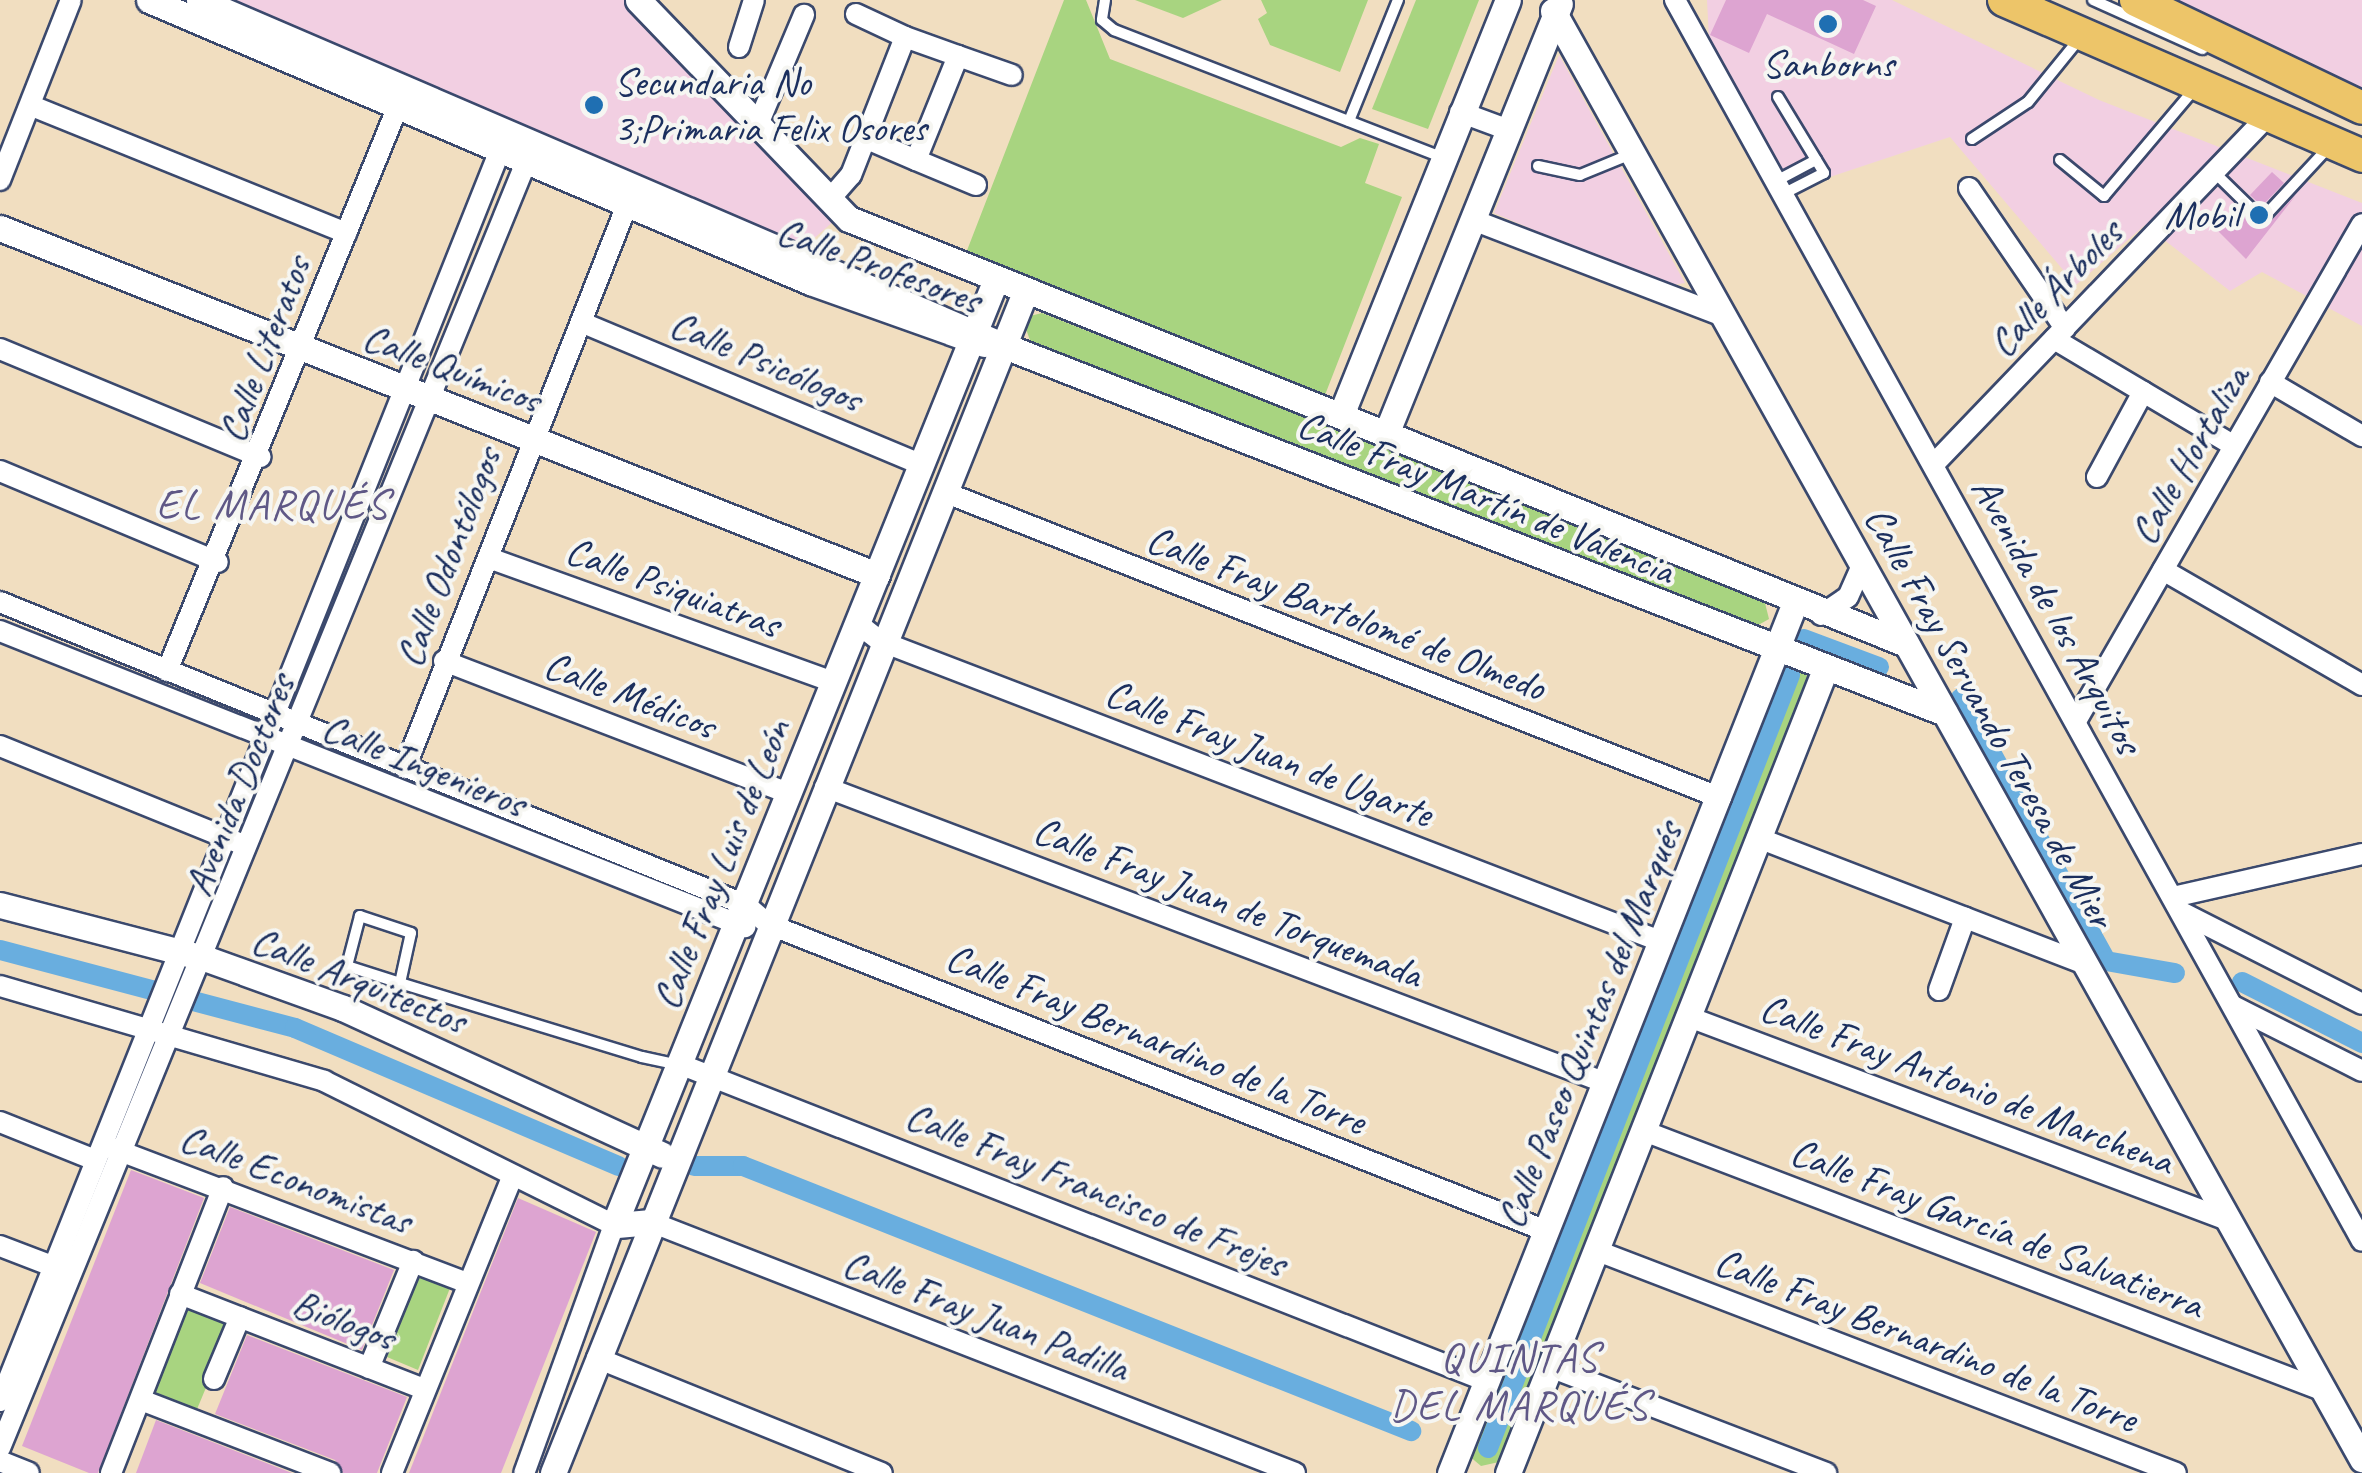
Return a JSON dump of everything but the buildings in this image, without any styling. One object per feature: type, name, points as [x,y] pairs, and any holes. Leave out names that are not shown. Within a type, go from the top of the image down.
[{"type":"main road","points":[[2004,0],[2268,116],[2352,147]]},
{"type":"main road","points":[[2136,0],[2362,108]]},
{"type":"street","points":[[0,180],[71,0]]},
{"type":"street","name":"Calle Profesores","points":[[148,0],[398,106],[503,141]]},
{"type":"street","name":"Calle Profesores","points":[[199,0],[503,141],[970,335]]},
{"type":"street","name":"Calle Fray Martín de Valencia","points":[[638,0],[756,129],[849,219],[994,284],[1341,415],[1821,616],[1906,644]]},
{"type":"street","points":[[739,47],[754,0]]},
{"type":"street","points":[[1341,415],[1508,0]]},
{"type":"street","name":"Avenida de los Arquitos","points":[[1675,0],[1692,24],[2362,1241]]},
{"type":"street","name":"Avenida de los Arquitos","points":[[1688,0],[1692,24]]},
{"type":"street","points":[[1392,436],[1506,130],[1558,6]]},
{"type":"street","name":"Calle Fray Servando Teresa de Mier","points":[[1558,6],[1632,153],[2085,964],[2222,1218],[2362,1459]]},
{"type":"street","points":[[856,14],[905,37],[1012,75]]},
{"type":"street","points":[[756,129],[804,15]]},
{"type":"street","points":[[829,200],[867,139],[905,37]]},
{"type":"street","points":[[916,160],[958,56]]},
{"type":"street","points":[[32,106],[346,233]]},
{"type":"street","name":"Calle Literatos","points":[[167,671],[218,562],[398,106]]},
{"type":"street","points":[[1460,112],[1506,130]]},
{"type":"street","name":"Calle Árboles","points":[[1934,464],[2268,116]]},
{"type":"street","points":[[867,139],[976,185]]},
{"type":"street","name":"Avenida Doctores","points":[[0,1401],[98,1152],[156,1018],[191,964],[250,848],[296,740],[420,396],[503,141]]},
{"type":"street","name":"Calle Profesores","points":[[530,152],[627,206],[1002,345]]},
{"type":"street","name":"Avenida Doctores","points":[[0,1448],[178,1029],[191,964],[227,838],[266,739],[530,152]]},
{"type":"street","points":[[1969,188],[2060,334],[2143,392],[2234,446]]},
{"type":"street","name":"Calle Odontólogos","points":[[405,768],[531,439],[584,322],[627,206]]},
{"type":"street","points":[[1474,220],[1723,316]]},
{"type":"street","name":"Calle Hortaliza","points":[[2076,720],[2362,224]]},
{"type":"street","name":"Calle Químicos","points":[[0,228],[877,575]]},
{"type":"street","name":"Calle Fray Luis de León","points":[[524,1473],[614,1224],[682,1065],[970,335],[994,284]]},
{"type":"street","name":"Calle Fray Luis de León","points":[[553,1473],[880,642],[1024,295]]},
{"type":"street","name":"Calle Psicólogos","points":[[584,322],[920,464]]},
{"type":"street","name":"Calle Fray Martín de Valencia","points":[[1002,345],[1824,672],[1945,713]]},
{"type":"street","points":[[0,349],[260,457]]},
{"type":"street","points":[[2270,382],[2362,436]]},
{"type":"street","points":[[2097,477],[2143,392]]},
{"type":"street","points":[[0,471],[218,562]]},
{"type":"street","name":"Calle Fray Bartolomé de Olmedo","points":[[944,492],[1722,798]]},
{"type":"street","name":"Calle Psiquiatras","points":[[488,558],[834,682]]},
{"type":"street","points":[[1821,616],[1848,597],[1862,566]]},
{"type":"street","points":[[2162,570],[2362,685]]},
{"type":"street","name":"Calle Ingenieros","points":[[0,602],[275,719],[296,740],[741,916]]},
{"type":"street","name":"Calle Paseo Quintas del Marqués","points":[[1458,1471],[1484,1380],[1660,941],[1722,798],[1794,605]]},
{"type":"street","name":"Calle Fray Juan de Ugarte","points":[[857,623],[880,642],[1660,941]]},
{"type":"street","name":"Calle Ingenieros","points":[[0,631],[266,739],[296,740],[405,768],[741,916]]},
{"type":"street","name":"Calle Médicos","points":[[444,661],[790,794]]},
{"type":"street","points":[[1508,1473],[1824,672]]},
{"type":"street","points":[[0,746],[250,848]]},
{"type":"street","name":"Calle Fray Juan de Torquemada","points":[[825,787],[1606,1083]]},
{"type":"street","points":[[1761,839],[2085,964]]},
{"type":"street","points":[[2177,904],[2362,854]]},
{"type":"street","points":[[2177,904],[2362,1004]]},
{"type":"street","name":"Calle Arquitectos","points":[[0,906],[343,1008],[676,1161]]},
{"type":"street","name":"Calle Fray Bernardino de la Torre","points":[[741,916],[1546,1231]]},
{"type":"street","points":[[1939,990],[1965,918]]},
{"type":"street","points":[[0,986],[156,1018],[324,1081],[614,1224],[652,1222]]},
{"type":"street","points":[[2232,1006],[2362,1071]]},
{"type":"street","name":"Calle Fray Antonio de Marchena","points":[[1688,1016],[2222,1218]]},
{"type":"street","name":"Calle Fray Francisco de Frejes","points":[[682,1065],[1484,1380]]},
{"type":"street","name":"Calle Economistas","points":[[0,1122],[98,1152],[124,1152],[465,1282]]},
{"type":"street","name":"Calle Fray García de Salvatierra","points":[[1644,1130],[2324,1391]]},
{"type":"street","points":[[392,1473],[465,1282],[512,1177]]},
{"type":"street","points":[[111,1473],[223,1187]]},
{"type":"street","name":"Calle Fray Juan Padilla","points":[[652,1222],[1295,1473]]},
{"type":"street","points":[[0,1246],[54,1267]]},
{"type":"street","name":"Calle Fray Bernardino de la Torre","points":[[1595,1250],[2176,1473]]},
{"type":"street","points":[[369,1368],[413,1262]]},
{"type":"street","name":"Biólogos","points":[[180,1294],[424,1388]]},
{"type":"street","name":"Biólogos","points":[[214,1379],[240,1318]]},
{"type":"street","points":[[597,1358],[882,1473]]},
{"type":"street","points":[[1550,1367],[1826,1473]]},
{"type":"street","points":[[141,1400],[330,1473]]},
{"type":"street","points":[[0,1461],[30,1473]]},
{"type":"lane","points":[[1105,0],[1102,20],[1114,30],[1442,157]]},
{"type":"lane","points":[[1349,121],[1398,0]]},
{"type":"lane","points":[[2028,0],[2352,147],[2262,219],[2214,172]]},
{"type":"lane","points":[[2093,0],[2362,122]]},
{"type":"lane","points":[[1972,138],[2028,102],[2082,34]]},
{"type":"lane","points":[[2060,160],[2104,196],[2197,85]]},
{"type":"lane","points":[[1778,97],[1824,173],[1781,186]]},
{"type":"lane","points":[[1538,166],[1580,175],[1632,153]]},
{"type":"lane","points":[[400,982],[411,934],[360,916],[347,966],[400,982],[682,1065]]},
{"type":"shaded area","name":"Secundaria No 3;Primaria Felix Osores","points":[[208,0],[630,0],[835,220],[803,248]]},
{"type":"shaded area","points":[[1707,0],[1892,0],[2099,100],[2362,203],[2362,326],[2262,272],[2230,291],[2145,225],[2076,285],[1950,137],[1794,189],[1709,39]]},
{"type":"shaded area","points":[[2136,0],[2362,0],[2362,108]]},
{"type":"shaded area","points":[[1559,55],[1685,283],[1667,286],[1494,213]]},
{"type":"green space","points":[[1064,0],[1086,0],[1110,59],[1341,147],[1360,138],[1379,144],[1365,183],[1402,197],[1325,395],[966,253]]},
{"type":"green space","points":[[1135,0],[1222,0],[1183,18]]},
{"type":"green space","points":[[1261,0],[1368,0],[1340,72],[1270,45],[1258,19],[1267,13]]},
{"type":"green space","points":[[1416,0],[1479,0],[1428,129],[1372,109]]},
{"type":"green space","points":[[1042,313],[1764,599],[1769,619],[1753,628],[1031,343],[1022,318]]},
{"type":"green space","points":[[1785,661],[1806,670],[1808,685],[1499,1462],[1481,1466],[1468,1455]]},
{"type":"green space","points":[[419,1277],[450,1288],[418,1370],[387,1357]]},
{"type":"green space","points":[[184,1301],[235,1318],[195,1414],[146,1397]]},
{"type":"waterway","points":[[1804,639],[1879,667]]},
{"type":"waterway","points":[[1488,1448],[1790,675]]},
{"type":"waterway","points":[[1961,698],[2106,961],[2175,973]]},
{"type":"waterway","points":[[0,950],[295,1028],[619,1166]]},
{"type":"waterway","points":[[2242,982],[2362,1043]]},
{"type":"waterway","points":[[694,1166],[743,1166],[1411,1431]]},
{"type":"place","name":"Sanborns","points":[[1828,24]]},
{"type":"place","name":"Secundaria No 3;Primaria Felix Osores","points":[[594,105]]},
{"type":"place","name":"Mobil","points":[[2259,215]]},
{"type":"district","name":"EL MARQUÉS","points":[[273,505]]},
{"type":"district","name":"QUINTAS DEL MARQUÉS","points":[[1520,1382]]}]
